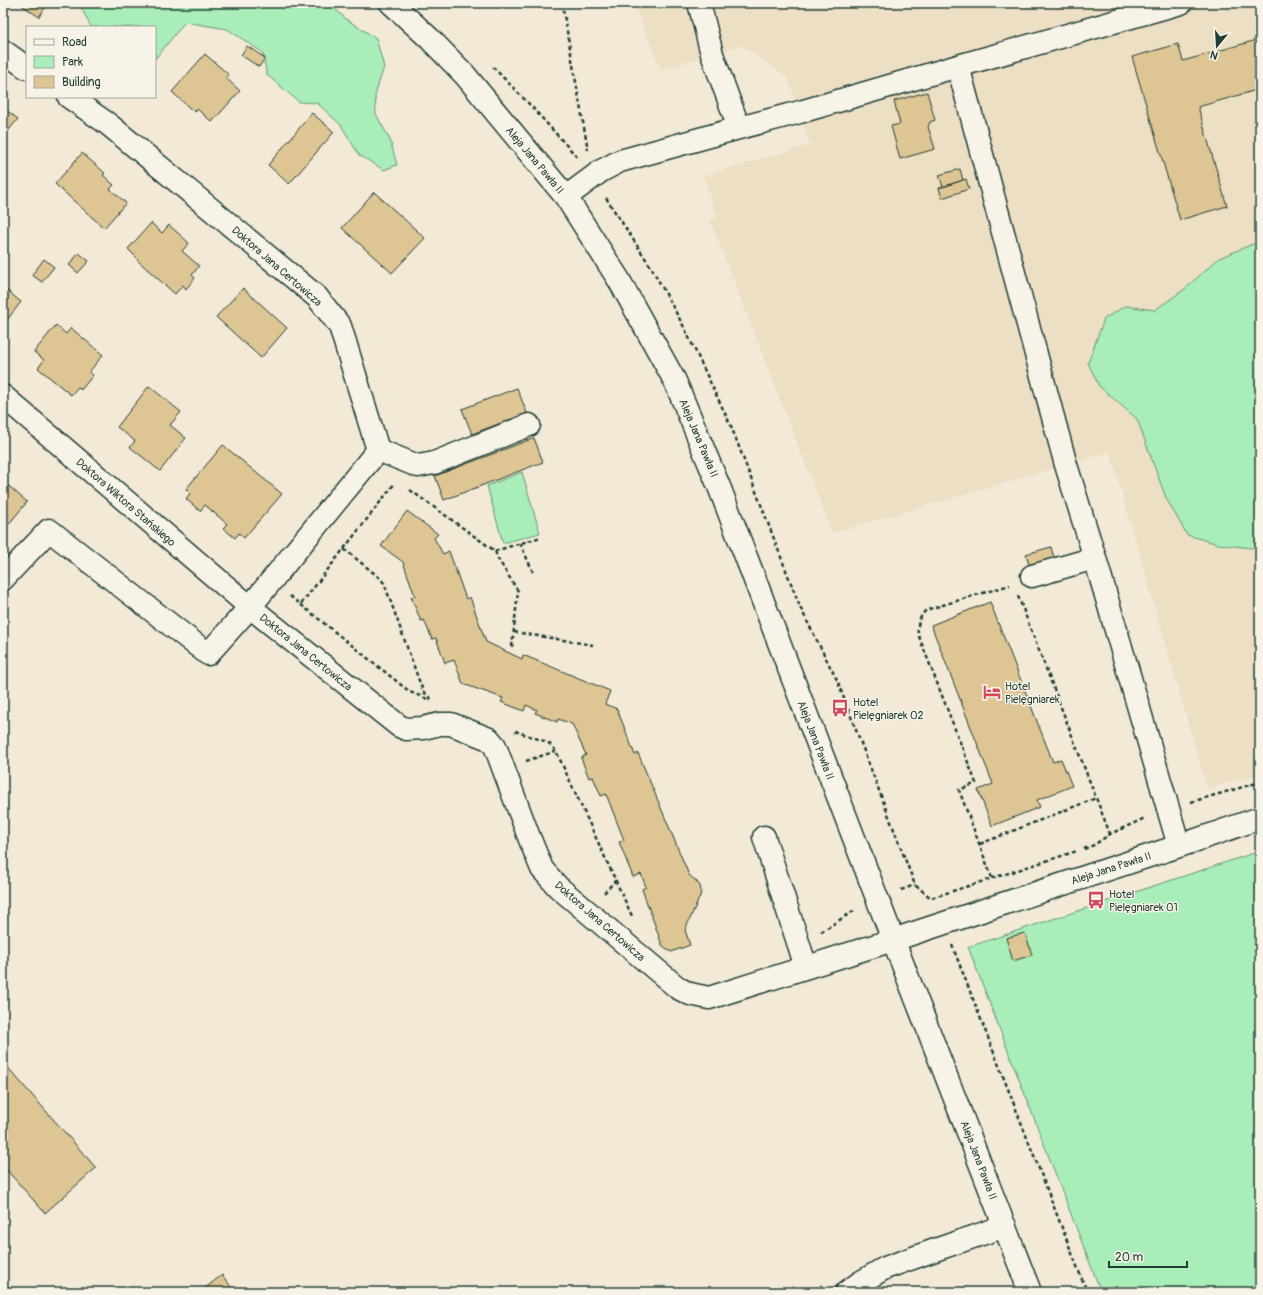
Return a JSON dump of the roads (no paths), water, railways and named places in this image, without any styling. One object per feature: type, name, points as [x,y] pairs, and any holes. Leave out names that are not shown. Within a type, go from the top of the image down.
[{"type":"street","name":"Aleja Jana Pawła II","points":[[391,3],[430,39],[465,76],[566,197],[619,280],[674,380],[723,496],[1030,1292]]},
{"type":"street","points":[[699,3],[712,54],[739,128]]},
{"type":"street","points":[[566,197],[593,176],[620,161],[800,112],[1181,3]]},
{"type":"street","points":[[3,51],[26,67]]},
{"type":"street","points":[[958,66],[1066,465],[1095,558],[1179,846]]},
{"type":"street","name":"Doktora Jana Certowicza","points":[[70,98],[108,124],[317,297],[340,326],[378,450],[250,607],[399,726],[406,729],[423,728],[440,724],[451,724],[489,739],[495,746],[542,869],[558,887],[678,988],[690,994],[710,998],[893,940]]},
{"type":"street","name":"Doktora Wiktora Stańskiego","points":[[3,396],[250,607]]},
{"type":"street","points":[[378,450],[418,466],[434,463],[529,425]]},
{"type":"street","points":[[3,579],[49,530],[208,654],[250,607]]},
{"type":"street","points":[[1023,580],[1095,558]]},
{"type":"street","name":"Aleja Jana Pawła II","points":[[893,940],[1260,818]]},
{"type":"street","points":[[764,837],[806,967]]},
{"type":"street","points":[[847,1292],[885,1268],[1005,1226]]},
{"type":"place","name":"Hotel Pielęgniarek","points":[[992,692]]},
{"type":"place","name":"Hotel Pielęgniarek 02","points":[[840,708]]},
{"type":"place","name":"Hotel Pielęgniarek 01","points":[[1096,900]]}]
